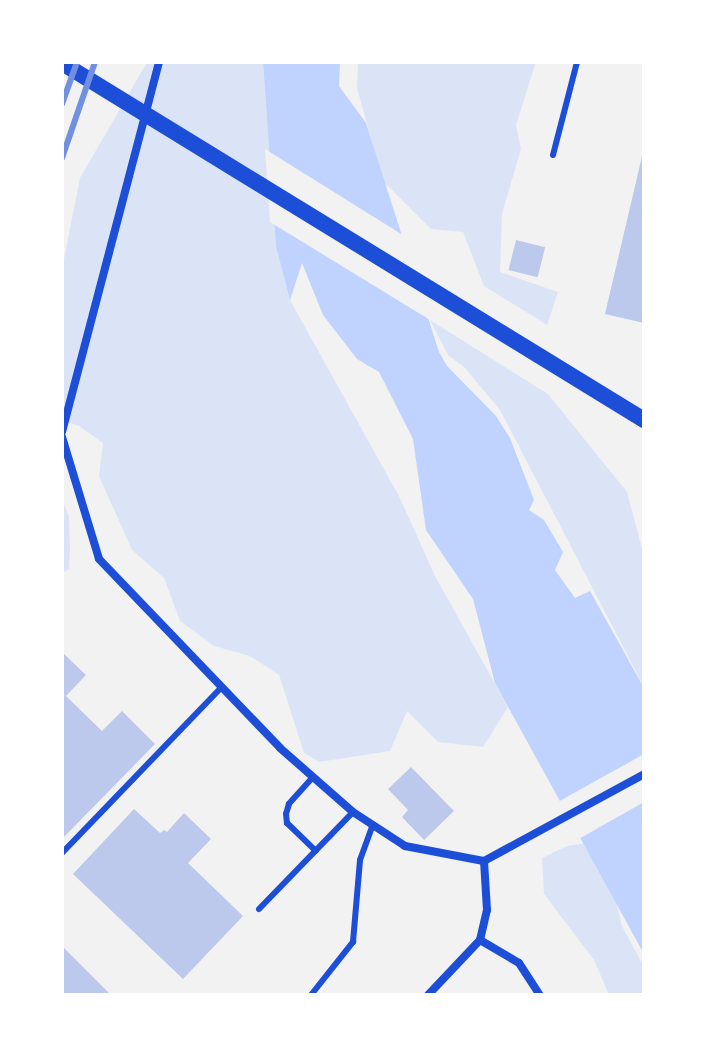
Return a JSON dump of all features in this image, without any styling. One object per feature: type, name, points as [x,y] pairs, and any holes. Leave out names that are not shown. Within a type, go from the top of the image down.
[{"type":"main road","points":[[62,63],[644,420]]},
{"type":"street","points":[[159,62],[62,434],[99,559],[221,688],[313,777],[353,812],[405,846],[484,861],[644,774]]},
{"type":"street","points":[[428,995],[480,940],[487,910],[484,861]]},
{"type":"street","points":[[480,940],[519,963],[540,995]]},
{"type":"lane","points":[[553,155],[577,62]]},
{"type":"lane","points":[[62,853],[221,688]]},
{"type":"lane","points":[[313,777],[289,804],[286,814],[287,823],[316,851]]},
{"type":"lane","points":[[259,909],[353,812]]},
{"type":"lane","points":[[311,995],[353,942],[360,860],[373,824]]},
{"type":"shaded area","points":[[147,62],[263,62],[276,247],[290,300],[400,498],[435,576],[508,707],[483,747],[438,742],[407,711],[390,751],[319,762],[304,753],[279,675],[250,656],[214,646],[180,621],[164,578],[132,550],[99,476],[103,443],[79,426],[65,421],[62,424],[62,269],[80,178]]},
{"type":"shaded area","points":[[358,62],[536,62],[516,125],[521,149],[502,214],[500,272],[558,292],[547,325],[484,286],[463,232],[431,229],[383,181],[357,88]]},
{"type":"shaded area","points":[[430,320],[548,394],[627,492],[644,556],[644,687],[500,410],[465,368],[448,355]]},
{"type":"shaded area","points":[[62,499],[69,517],[70,549],[69,569],[62,573]]},
{"type":"shaded area","points":[[601,841],[622,926],[644,967],[644,995],[609,995],[594,960],[544,894],[542,858],[567,846]]},
{"type":"water","points":[[263,62],[340,62],[339,86],[366,123],[439,352],[447,366],[496,416],[510,438],[534,500],[529,510],[544,520],[563,552],[555,570],[575,598],[590,591],[644,688],[644,954],[495,683],[473,599],[426,530],[413,439],[379,372],[357,359],[323,315],[302,263],[290,300],[276,247]]},
{"type":"pier","points":[[265,149],[406,237],[435,323],[270,222]]},
{"type":"pier","points":[[644,754],[644,802],[577,840],[556,803]]},
{"type":"building","points":[[644,152],[644,323],[605,314]]},
{"type":"building","points":[[516,240],[545,247],[538,277],[509,270]]},
{"type":"building","points":[[62,652],[86,675],[66,696],[102,731],[122,711],[155,744],[62,839]]},
{"type":"building","points":[[411,767],[454,811],[424,840],[402,817],[408,810],[388,789]]},
{"type":"building","points":[[134,809],[160,833],[164,830],[167,832],[184,813],[211,839],[188,863],[243,916],[183,979],[73,874]]},
{"type":"building","points":[[62,946],[111,995],[62,995]]},
{"type":"railway","points":[[62,104],[77,62]]},
{"type":"railway","points":[[62,158],[95,62]]}]
